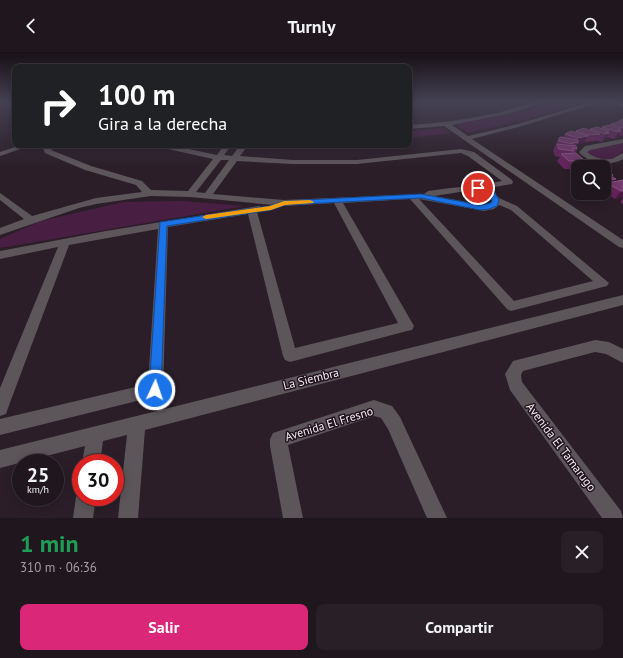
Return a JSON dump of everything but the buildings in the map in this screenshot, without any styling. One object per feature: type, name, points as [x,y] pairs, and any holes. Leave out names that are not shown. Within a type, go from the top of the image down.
[{"type":"street","points":[[412,127],[454,123]]},
{"type":"street","points":[[467,138],[528,123]]},
{"type":"street","points":[[446,124],[623,245]]},
{"type":"street","points":[[583,160],[581,158],[584,155],[583,151],[588,148],[623,141]]},
{"type":"street","points":[[0,154],[19,148]]},
{"type":"street","points":[[47,148],[48,151],[88,168],[139,183],[146,189],[147,194]]},
{"type":"street","points":[[0,232],[31,220],[96,201],[147,194],[190,194],[284,203],[416,196],[466,188],[478,188],[509,182],[471,154],[461,151],[357,162],[293,162],[233,159],[174,148]]},
{"type":"street","points":[[190,194],[225,148]]},
{"type":"street","points":[[208,196],[242,148]]},
{"type":"street","points":[[584,155],[607,161],[617,160],[623,155]]},
{"type":"street","points":[[416,196],[511,306],[603,283],[514,208],[496,200],[490,193],[478,188]]},
{"type":"street","points":[[0,196],[31,220]]},
{"type":"street","points":[[416,196],[484,208],[492,206],[496,200]]},
{"type":"street","points":[[237,212],[242,199]]},
{"type":"street","points":[[252,210],[290,356],[407,326],[337,200]]},
{"type":"street","points":[[0,255],[163,224],[271,208],[284,203]]},
{"type":"street","points":[[0,427],[155,390],[163,224]]},
{"type":"street","points":[[0,408],[65,242]]},
{"type":"street","name":"La Siembra","points":[[0,459],[623,300]]},
{"type":"street","name":"Avenida El Tamarugo","points":[[614,518],[515,385],[513,374],[518,366],[595,346],[609,348],[623,357]]},
{"type":"street","name":"Avenida El Fresno","points":[[294,518],[279,446],[279,439],[374,408],[386,412],[394,423],[437,518]]},
{"type":"street","points":[[128,518],[137,424]]},
{"type":"street","points":[[93,454],[96,434]]},
{"type":"street","points":[[83,518],[85,506]]},
{"type":"shaded area","points":[[467,123],[511,123],[468,133],[456,125]]},
{"type":"shaded area","points":[[444,128],[450,133],[412,138],[412,131]]},
{"type":"shaded area","points":[[623,143],[623,151],[614,157],[604,160],[590,156],[585,152],[590,149]]},
{"type":"shaded area","points":[[182,201],[245,206],[0,248],[0,239],[41,221],[124,202]]},
{"type":"slow traffic","points":[[206,217],[271,208],[284,203],[310,202]]},
{"type":"route","points":[[155,390],[163,224],[271,208],[284,203],[421,196],[480,208],[489,207],[495,204],[496,200],[492,195],[486,190],[478,188]]}]
